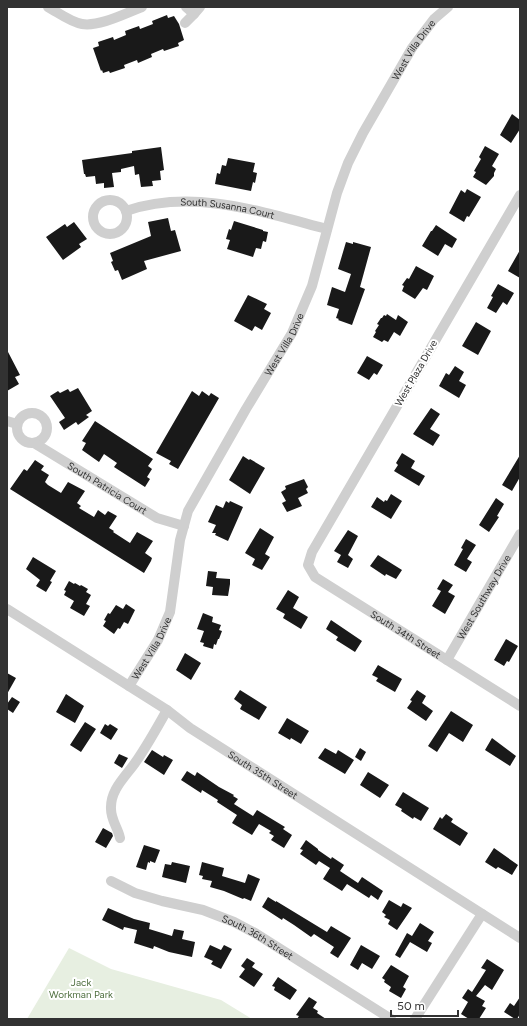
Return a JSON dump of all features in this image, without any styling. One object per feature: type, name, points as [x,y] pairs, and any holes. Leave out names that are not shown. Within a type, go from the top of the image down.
[{"type":"street","points":[[48,7],[71,20],[83,24],[96,24],[142,7]]},
{"type":"street","points":[[185,23],[197,10],[186,7]]},
{"type":"street","name":"West Villa Drive","points":[[129,686],[158,640],[170,612],[180,540],[188,510],[292,333],[312,286],[337,193],[348,163],[362,133],[412,48],[434,19],[448,7]]},
{"type":"street","name":"West Plaza Drive","points":[[312,552],[520,195]]},
{"type":"street","name":"South Susanna Court","points":[[126,211],[160,203],[186,201],[240,206],[327,229]]},
{"type":"street","points":[[7,421],[17,424],[23,416],[32,413],[37,414],[45,420],[47,429],[46,434],[43,438],[34,443]]},
{"type":"street","name":"South Patricia Court","points":[[17,424],[18,434],[25,441],[34,443],[157,518],[184,526]]},
{"type":"street","name":"West Southway Drive","points":[[447,660],[520,534]]},
{"type":"street","name":"South 34th Street","points":[[312,552],[308,565],[315,577],[520,706]]},
{"type":"street","name":"South 35th Street","points":[[7,609],[167,710],[190,728],[520,938]]},
{"type":"street","points":[[120,838],[112,819],[112,800],[118,785],[134,764],[167,710]]},
{"type":"street","name":"South 36th Street","points":[[112,881],[135,892],[162,901],[203,910],[234,922],[255,933],[391,1019]]},
{"type":"street","points":[[415,1019],[482,914]]},
{"type":"green space","name":"Jack Workman Park","points":[[69,948],[111,969],[221,1000],[252,1019],[27,1019]]},
{"type":"building","points":[[167,15],[168,18],[174,16],[179,24],[184,40],[178,43],[179,46],[164,51],[163,49],[151,54],[152,57],[138,63],[137,60],[124,65],[125,68],[110,73],[109,71],[103,73],[102,70],[101,71],[93,48],[99,46],[98,42],[113,37],[114,40],[126,35],[125,31],[139,26],[140,29],[153,24],[152,21]]},
{"type":"building","points":[[512,114],[520,120],[520,129],[511,143],[500,135]]},
{"type":"building","points":[[485,146],[499,154],[492,166],[496,169],[494,176],[486,185],[473,177],[476,172],[474,171],[481,159],[479,157]]},
{"type":"building","points":[[161,147],[164,170],[160,171],[161,180],[152,181],[153,186],[141,187],[139,174],[135,175],[134,166],[121,169],[121,172],[112,173],[114,187],[104,188],[104,183],[96,184],[95,176],[86,177],[84,174],[82,160],[132,153],[132,151]]},
{"type":"building","points":[[228,158],[255,163],[253,172],[257,173],[255,183],[253,182],[251,191],[215,184],[217,173],[220,174],[222,165],[226,166]]},
{"type":"building","points":[[467,189],[481,197],[469,217],[467,216],[464,222],[449,213],[461,190],[465,193]]},
{"type":"building","points":[[168,218],[171,231],[175,230],[181,251],[144,261],[147,269],[122,280],[118,270],[115,271],[111,262],[113,261],[110,253],[151,236],[148,222]]},
{"type":"building","points":[[234,221],[268,232],[266,242],[263,241],[261,249],[256,248],[253,257],[227,249],[230,240],[226,239],[229,229],[231,230]]},
{"type":"building","points":[[74,222],[87,239],[79,244],[81,247],[63,260],[46,237],[65,224],[67,227]]},
{"type":"building","points":[[436,225],[457,239],[452,248],[445,244],[438,256],[422,246]]},
{"type":"building","points":[[346,242],[353,244],[353,242],[371,247],[360,287],[365,289],[352,325],[338,320],[339,319],[336,318],[339,309],[327,305],[332,287],[345,292],[351,274],[338,269]]},
{"type":"building","points":[[520,250],[520,278],[508,271]]},
{"type":"building","points":[[416,266],[434,276],[427,290],[423,288],[415,299],[402,291],[404,286],[402,285],[407,278],[409,279]]},
{"type":"building","points":[[498,284],[514,293],[507,305],[503,302],[496,313],[487,308],[493,297],[491,296]]},
{"type":"building","points":[[248,295],[267,304],[264,309],[271,313],[262,330],[255,326],[252,331],[234,321]]},
{"type":"building","points":[[387,314],[396,320],[398,315],[408,322],[400,336],[394,332],[388,342],[384,340],[382,342],[373,337],[379,325],[377,324],[384,315],[386,316]]},
{"type":"building","points":[[476,322],[491,331],[478,355],[462,346]]},
{"type":"building","points":[[7,350],[20,375],[15,377],[19,384],[7,391]]},
{"type":"building","points":[[367,356],[383,365],[377,375],[374,373],[369,380],[357,373]]},
{"type":"building","points":[[455,366],[464,372],[459,381],[466,385],[459,398],[439,386],[446,373],[449,375]]},
{"type":"building","points":[[78,388],[92,411],[86,415],[89,417],[78,425],[76,422],[64,430],[59,422],[65,418],[50,396],[58,391],[60,393],[68,389],[70,392]]},
{"type":"building","points":[[192,391],[199,396],[202,391],[209,396],[211,393],[219,398],[178,469],[169,464],[171,461],[156,453]]},
{"type":"building","points":[[431,408],[440,414],[430,429],[440,435],[433,446],[413,434]]},
{"type":"building","points":[[95,421],[153,459],[148,466],[152,469],[147,477],[150,479],[145,487],[114,467],[117,463],[104,454],[99,462],[82,450],[86,443],[82,441]]},
{"type":"building","points":[[402,453],[415,461],[411,468],[425,476],[419,486],[394,471],[398,465],[396,463]]},
{"type":"building","points":[[520,455],[520,477],[512,491],[502,485]]},
{"type":"building","points":[[243,456],[265,468],[250,494],[229,480]]},
{"type":"building","points":[[35,460],[44,466],[41,470],[49,475],[45,482],[48,485],[61,493],[68,482],[85,491],[77,503],[81,506],[79,508],[94,517],[98,510],[105,515],[108,511],[117,516],[109,528],[114,531],[113,532],[130,543],[137,532],[153,541],[145,553],[152,558],[144,573],[10,489],[24,469],[27,471]]},
{"type":"building","points":[[304,479],[308,487],[306,489],[308,493],[298,498],[302,506],[287,512],[282,503],[286,501],[281,492],[286,489],[285,486]]},
{"type":"building","points":[[391,494],[402,501],[391,519],[371,507],[377,497],[384,502],[385,500],[387,501]]},
{"type":"building","points":[[496,498],[504,504],[497,516],[499,517],[489,532],[479,525]]},
{"type":"building","points":[[226,501],[229,503],[230,501],[243,507],[228,541],[215,535],[216,533],[212,533],[216,525],[208,522],[216,505],[223,508]]},
{"type":"building","points":[[260,528],[274,537],[265,554],[270,557],[262,570],[252,565],[255,559],[245,553]]},
{"type":"building","points":[[348,530],[358,536],[348,555],[353,559],[348,568],[337,562],[341,555],[334,551]]},
{"type":"building","points":[[466,539],[476,545],[467,559],[472,562],[466,572],[454,565],[463,549],[461,548]]},
{"type":"building","points":[[378,555],[402,570],[396,579],[386,574],[385,576],[370,566]]},
{"type":"building","points":[[33,557],[56,571],[46,592],[36,586],[40,580],[26,569]]},
{"type":"building","points":[[208,571],[217,572],[216,578],[230,579],[228,596],[212,595],[213,587],[206,586]]},
{"type":"building","points":[[443,579],[453,585],[448,592],[455,596],[445,614],[432,606],[441,591],[437,589]]},
{"type":"building","points":[[69,581],[88,589],[86,592],[91,595],[86,604],[90,606],[84,616],[70,608],[74,601],[64,595],[66,591],[64,590]]},
{"type":"building","points":[[288,590],[299,597],[293,608],[308,617],[301,629],[283,618],[285,614],[276,609]]},
{"type":"building","points":[[126,604],[135,610],[128,624],[124,622],[120,629],[118,628],[114,634],[103,626],[106,621],[104,620],[108,613],[110,614],[116,605],[123,609]]},
{"type":"building","points":[[203,613],[213,617],[212,622],[221,625],[219,630],[222,631],[216,645],[214,644],[213,649],[203,646],[204,643],[200,642],[204,631],[197,629]]},
{"type":"building","points":[[331,620],[362,641],[355,652],[336,640],[338,637],[326,629]]},
{"type":"building","points":[[506,639],[518,646],[509,662],[507,661],[504,666],[494,660]]},
{"type":"building","points":[[185,653],[201,663],[191,680],[176,670]]},
{"type":"building","points":[[378,665],[402,679],[395,692],[376,681],[378,678],[372,675]]},
{"type":"building","points":[[7,673],[16,678],[7,694]]},
{"type":"building","points":[[240,690],[267,707],[259,720],[240,709],[242,705],[234,699]]},
{"type":"building","points":[[417,690],[426,696],[422,703],[433,711],[426,721],[407,708],[412,701],[410,700]]},
{"type":"building","points":[[66,694],[84,706],[75,723],[56,712]]},
{"type":"building","points":[[12,697],[20,702],[13,713],[7,709],[7,704]]},
{"type":"building","points":[[451,711],[473,725],[463,742],[449,733],[437,752],[428,746]]},
{"type":"building","points":[[287,718],[309,731],[301,744],[278,733]]},
{"type":"building","points":[[85,722],[96,729],[81,752],[70,745]]},
{"type":"building","points":[[105,724],[108,726],[110,724],[118,729],[111,740],[100,733]]},
{"type":"building","points":[[492,738],[516,756],[510,766],[485,750]]},
{"type":"building","points":[[325,748],[336,754],[338,750],[354,760],[345,774],[318,758]]},
{"type":"building","points":[[360,748],[366,752],[361,761],[355,757]]},
{"type":"building","points":[[152,750],[163,757],[164,755],[173,760],[164,775],[144,762]]},
{"type":"building","points":[[119,754],[128,758],[122,768],[114,763]]},
{"type":"building","points":[[187,771],[195,776],[197,772],[234,795],[233,796],[238,799],[234,804],[253,816],[257,810],[285,827],[283,829],[292,835],[284,848],[271,840],[274,836],[269,833],[271,831],[259,824],[252,835],[232,823],[237,815],[202,790],[201,793],[181,780]]},
{"type":"building","points":[[368,772],[389,785],[380,798],[360,785]]},
{"type":"building","points":[[403,792],[429,808],[421,821],[414,817],[413,819],[395,805]]},
{"type":"building","points":[[446,814],[453,819],[451,822],[468,833],[460,846],[433,829],[440,817],[442,819]]},
{"type":"building","points":[[103,828],[112,833],[113,836],[106,848],[95,842]]},
{"type":"building","points":[[306,840],[331,859],[332,857],[344,865],[340,871],[358,883],[362,877],[383,891],[378,900],[371,895],[369,898],[347,884],[342,891],[323,879],[330,868],[319,861],[316,865],[300,854],[303,850],[300,849]]},
{"type":"building","points":[[144,845],[160,850],[155,863],[150,861],[150,863],[148,862],[146,870],[136,867]]},
{"type":"building","points":[[494,848],[518,865],[512,875],[498,867],[496,869],[485,862]]},
{"type":"building","points":[[172,862],[190,866],[186,883],[162,877],[165,864],[171,865]]},
{"type":"building","points":[[202,862],[224,868],[222,876],[245,883],[248,874],[260,879],[251,901],[210,887],[212,881],[202,879],[203,876],[199,875]]},
{"type":"building","points":[[268,897],[327,932],[331,926],[351,938],[338,958],[330,953],[334,947],[314,934],[311,937],[283,918],[282,920],[262,907]]},
{"type":"building","points":[[389,900],[401,907],[403,903],[412,908],[397,930],[388,924],[390,920],[384,917],[386,915],[382,912]]},
{"type":"building","points":[[108,908],[134,919],[150,923],[149,929],[172,936],[174,929],[184,931],[182,939],[195,942],[192,957],[169,952],[154,946],[153,949],[134,943],[137,930],[124,927],[123,930],[102,920]]},
{"type":"building","points":[[420,923],[434,932],[428,941],[432,943],[427,952],[410,942],[400,958],[395,955],[407,933],[412,936]]},
{"type":"building","points":[[210,945],[221,950],[224,945],[232,949],[221,969],[211,964],[213,961],[204,957]]},
{"type":"building","points":[[361,945],[380,956],[372,969],[362,963],[358,970],[350,965]]},
{"type":"building","points":[[247,958],[255,963],[252,967],[263,974],[254,987],[239,977],[245,969],[241,966]]},
{"type":"building","points":[[487,959],[504,970],[492,990],[485,985],[476,996],[485,1001],[482,1006],[486,1008],[479,1019],[469,1019],[461,1014],[468,1002],[462,998],[468,989],[472,992],[486,970],[481,968]]},
{"type":"building","points":[[391,965],[409,976],[403,987],[406,989],[401,998],[389,991],[391,987],[384,982],[385,980],[382,978]]},
{"type":"building","points":[[278,977],[297,990],[290,1000],[274,990],[275,987],[272,986]]},
{"type":"building","points":[[309,997],[317,1002],[313,1008],[318,1011],[317,1013],[326,1019],[297,1019],[299,1016],[296,1015]]},
{"type":"building","points":[[520,997],[520,1014],[517,1019],[515,1019],[504,1012],[510,1003],[514,1006]]}]
